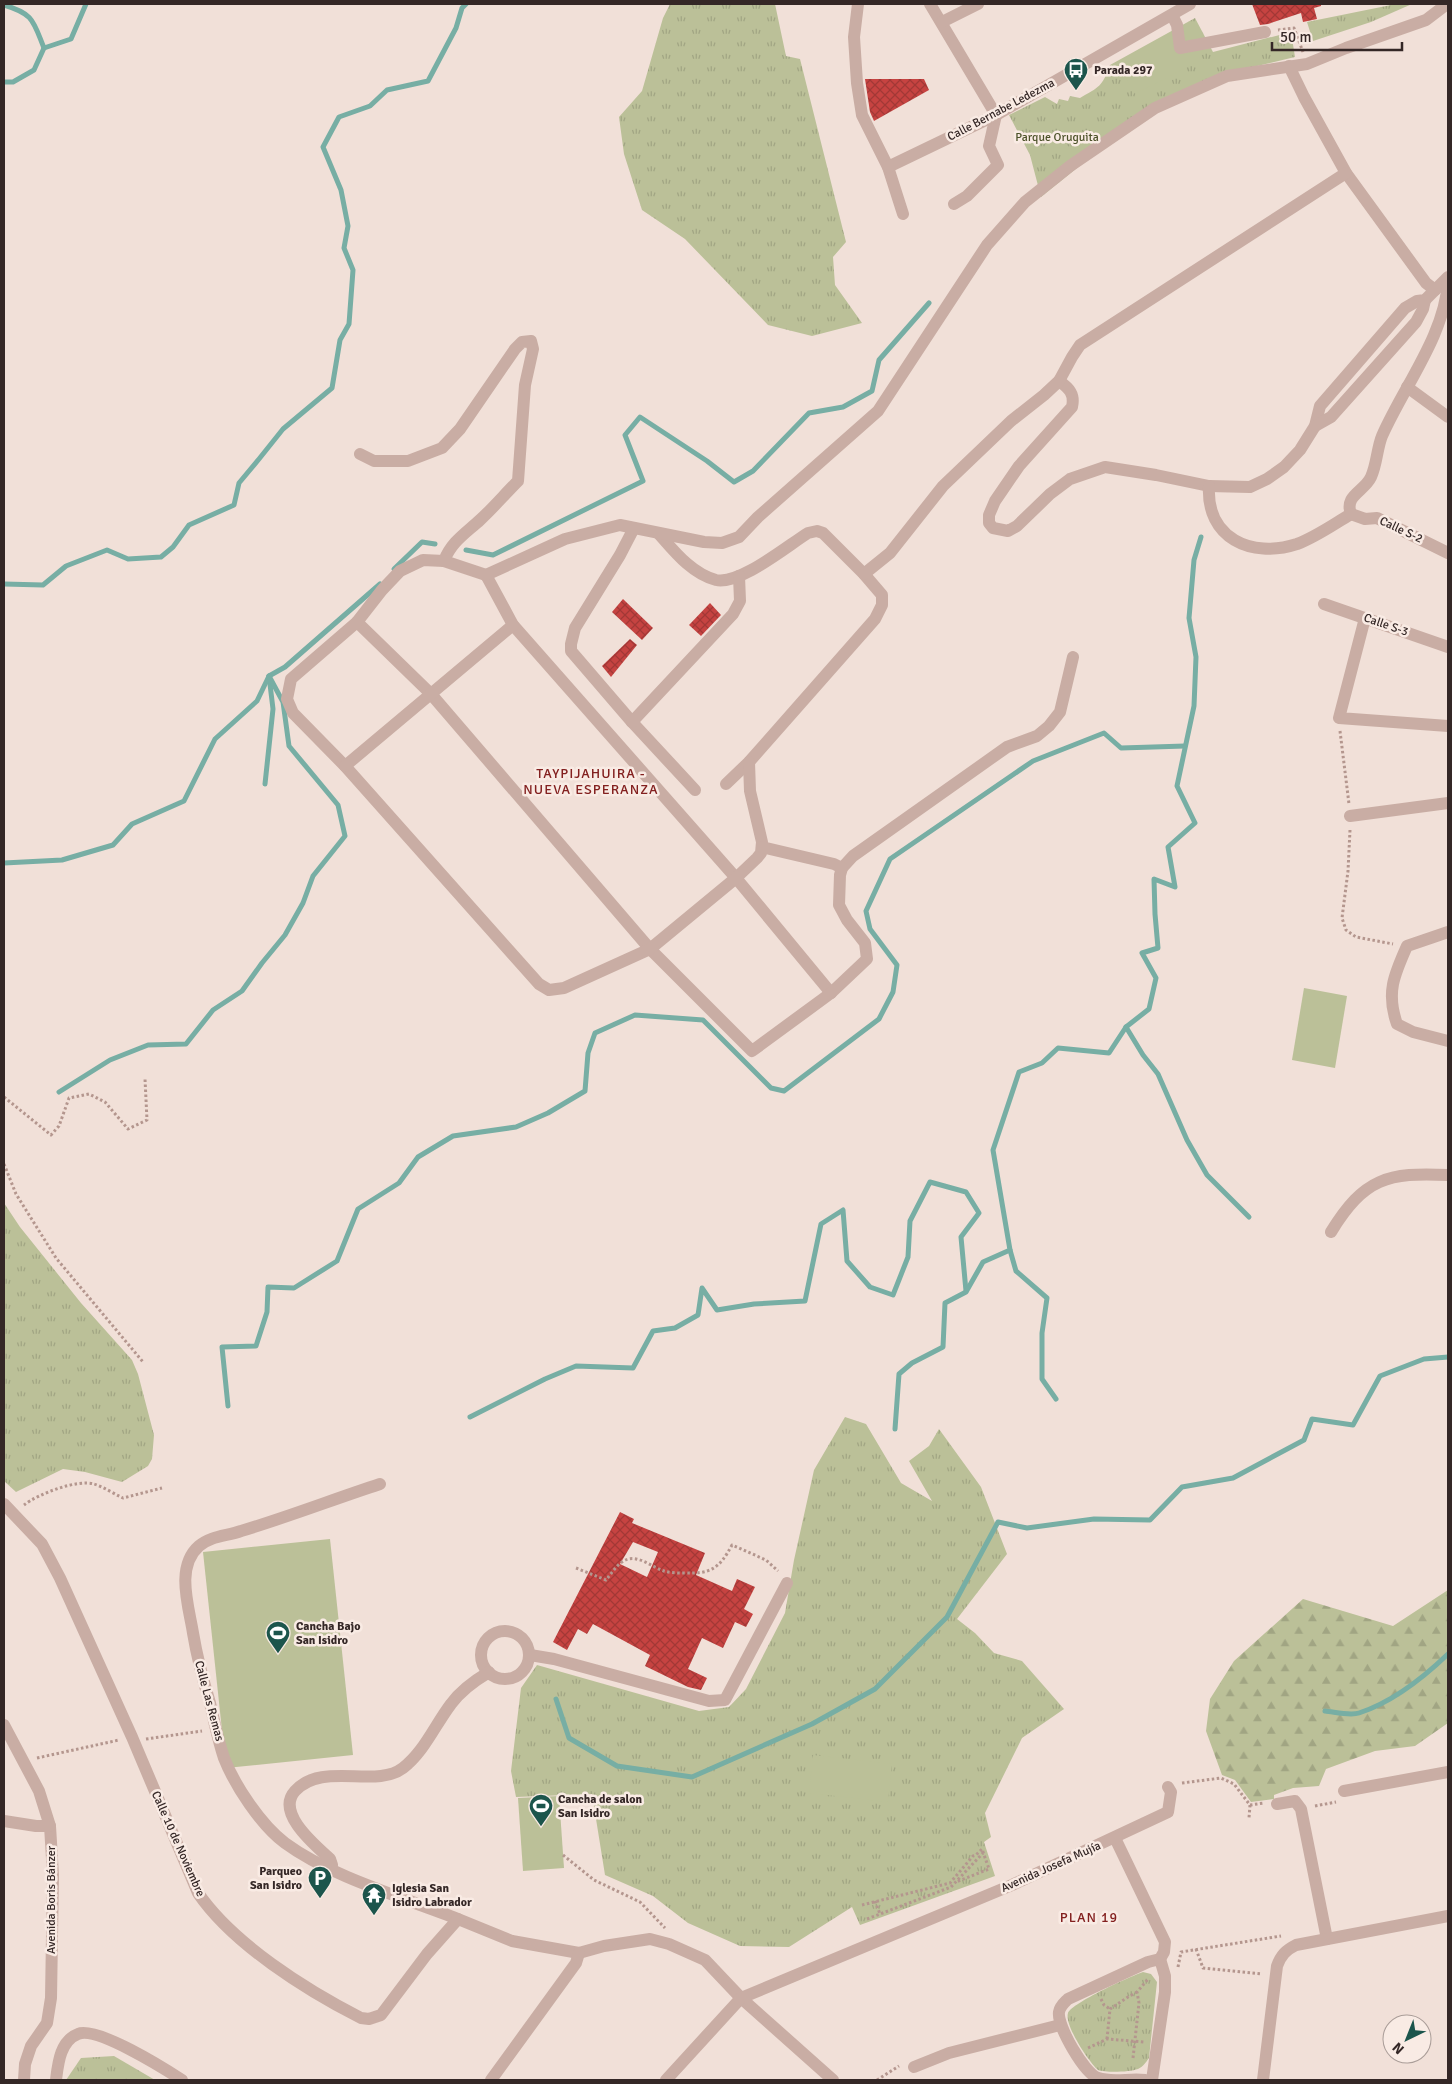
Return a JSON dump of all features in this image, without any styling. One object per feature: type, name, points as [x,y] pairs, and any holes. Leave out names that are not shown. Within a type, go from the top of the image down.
[{"type":"street","points":[[858,4],[855,46],[857,83],[862,115],[888,168],[904,214]]},
{"type":"street","points":[[930,4],[996,115],[989,146],[998,165],[967,196],[954,204]]},
{"type":"street","points":[[942,22],[978,4]]},
{"type":"street","name":"Calle Bernabe Ledezma","points":[[888,168],[996,115],[1190,4]]},
{"type":"street","points":[[486,575],[565,538],[620,526],[704,542],[722,543],[740,537],[758,517],[878,411],[987,245],[1025,202],[1070,166],[1155,108],[1227,76],[1307,64],[1426,20],[1447,4]]},
{"type":"street","points":[[1172,15],[1177,25],[1180,48],[1265,32]]},
{"type":"street","points":[[1289,66],[1346,173],[1426,283],[1434,290]]},
{"type":"street","points":[[864,574],[890,553],[943,486],[1011,421],[1059,381],[1080,345],[1346,173]]},
{"type":"street","points":[[1059,381],[1072,394],[1074,400],[1072,407],[1019,466],[995,501],[989,515],[989,523],[993,528],[1000,531],[1008,531],[1017,526],[1050,494],[1070,479],[1105,467],[1209,486],[1250,487],[1267,479],[1284,467],[1300,450],[1315,426],[1320,406],[1405,308],[1417,301],[1424,300],[1448,279]]},
{"type":"street","points":[[1209,486],[1211,513],[1220,529],[1234,540],[1254,547],[1277,548],[1299,543],[1351,514],[1348,506],[1351,499],[1362,490],[1372,476],[1382,437],[1445,308],[1448,279]]},
{"type":"street","points":[[1315,426],[1331,417],[1416,322],[1423,309],[1424,300]]},
{"type":"street","points":[[360,454],[374,461],[408,461],[442,448],[460,429],[515,349],[522,342],[531,341],[533,349],[525,385],[518,481],[458,538],[448,550],[444,561]]},
{"type":"street","points":[[1407,387],[1448,416]]},
{"type":"street","name":"Calle S-2","points":[[1351,514],[1364,518],[1377,518],[1448,553]]},
{"type":"street","points":[[634,528],[620,555],[575,628],[571,644],[572,651],[632,722],[695,790]]},
{"type":"street","points":[[659,534],[675,552],[702,574],[718,580],[738,576],[750,571],[808,533],[817,530],[823,533],[882,595],[882,606],[875,619],[749,762],[726,784]]},
{"type":"street","points":[[749,762],[750,791],[762,847],[757,858],[736,878],[650,949],[564,988],[549,990],[539,984],[345,766],[293,713],[287,699],[291,679],[358,622],[400,570],[423,560],[444,561],[486,575],[513,625],[736,878],[831,993]]},
{"type":"street","points":[[632,722],[733,614],[740,601],[738,576]]},
{"type":"street","name":"Calle S-3","points":[[1324,604],[1448,647]]},
{"type":"street","points":[[1365,618],[1339,718],[1448,726]]},
{"type":"street","points":[[358,622],[431,694],[650,949],[752,1052],[831,993],[867,960],[865,943],[847,920],[840,906],[838,889],[842,868],[853,856],[999,752],[1007,747],[1037,736],[1049,726],[1060,712],[1073,657]]},
{"type":"street","points":[[345,766],[513,625]]},
{"type":"street","points":[[1350,816],[1448,803]]},
{"type":"street","points":[[762,847],[834,864],[842,868]]},
{"type":"street","points":[[1448,932],[1407,946],[1396,970],[1390,993],[1392,1010],[1397,1024],[1413,1032],[1448,1041]]},
{"type":"street","points":[[1331,1232],[1341,1216],[1365,1189],[1384,1180],[1417,1174],[1448,1175]]},
{"type":"street","name":"Calle Las Remas","points":[[380,1484],[240,1532],[208,1540],[198,1547],[191,1556],[187,1566],[185,1583],[196,1653],[225,1758],[243,1794],[264,1822],[284,1842],[306,1856],[351,1878],[458,1918]]},
{"type":"street","name":"Calle 10 de Noviembre","points":[[4,1504],[42,1544],[60,1578],[133,1739],[198,1893],[209,1909],[253,1949],[280,1970],[309,1989],[355,2014],[369,2019],[381,2015],[427,1954],[458,1918]]},
{"type":"street","points":[[530,1655],[554,1659],[709,1701],[725,1700],[787,1583]]},
{"type":"street","points":[[504,1631],[518,1635],[528,1647],[530,1655],[528,1663],[518,1676],[503,1679],[489,1672],[484,1666],[482,1651],[484,1644],[496,1633],[504,1631]]},
{"type":"street","points":[[331,1868],[330,1859],[299,1829],[293,1818],[290,1798],[294,1792],[305,1782],[321,1777],[387,1775],[402,1769],[417,1754],[452,1702],[467,1686],[489,1672]]},
{"type":"street","name":"Avenida Boris Bánzer","points":[[4,1725],[39,1791],[50,1826],[53,1874],[51,1998],[47,2023],[32,2046],[25,2064],[24,2080]]},
{"type":"street","points":[[1342,1796],[1448,1772]]},
{"type":"street","points":[[1115,1838],[1168,1812],[1171,1792],[1168,1787]]},
{"type":"street","points":[[1277,1804],[1295,1801],[1301,1809],[1327,1938]]},
{"type":"street","points":[[4,1821],[36,1826],[50,1826]]},
{"type":"street","name":"Avenida Josefa Mujía","points":[[666,2080],[741,1998],[876,1940],[1012,1885],[1115,1838],[1164,1942],[1164,1952],[1160,1959],[1165,1976],[1165,1992],[1152,2080]]},
{"type":"street","points":[[1263,2080],[1278,1966],[1281,1957],[1296,1945],[1448,1916]]},
{"type":"street","points":[[458,1918],[512,1941],[579,1953],[604,1946],[650,1939],[669,1944],[705,1960],[741,1998],[834,2080]]},
{"type":"street","points":[[491,2080],[576,1963],[579,1953]]},
{"type":"street","points":[[1145,2080],[1103,2079],[1091,2074],[1060,2025],[1059,2011],[1068,1999],[1148,1962],[1160,1959]]},
{"type":"street","points":[[914,2067],[949,2053],[1060,2025]]},
{"type":"street","points":[[56,2080],[60,2055],[65,2045],[78,2034],[84,2032],[104,2038],[141,2055],[182,2080]]},
{"type":"path","points":[[1294,28],[1307,64]]},
{"type":"path","points":[[1339,718],[1350,816],[1348,871],[1342,918],[1346,930],[1356,937],[1407,946]]},
{"type":"path","points":[[4,1097],[51,1135],[59,1126],[69,1098],[89,1094],[105,1102],[128,1129],[147,1120],[145,1079]]},
{"type":"path","points":[[4,1164],[16,1194],[56,1258],[143,1362]]},
{"type":"path","points":[[14,1513],[35,1496],[68,1485],[93,1483],[123,1498],[162,1488]]},
{"type":"path","points":[[576,1568],[606,1580],[622,1562],[632,1559],[643,1560],[666,1572],[702,1574],[715,1569],[732,1545],[766,1560],[787,1583]]},
{"type":"path","points":[[23,1761],[133,1739],[216,1729]]},
{"type":"path","points":[[1168,1787],[1221,1778],[1234,1784],[1250,1805],[1250,1818]]},
{"type":"path","points":[[1309,1807],[1342,1796]]},
{"type":"path","points":[[862,1905],[950,1883],[973,1856],[982,1849],[989,1870],[954,1884],[936,1894],[867,1919]]},
{"type":"path","points":[[955,1894],[954,1884],[983,1853]]},
{"type":"path","points":[[563,1855],[594,1880],[640,1902],[663,1924],[670,1937],[669,1944]]},
{"type":"path","points":[[875,1901],[880,1914]]},
{"type":"path","points":[[1179,1966],[1181,1952],[1283,1936]]},
{"type":"path","points":[[1196,1949],[1203,1968],[1264,1974]]},
{"type":"path","points":[[1147,1974],[1154,1980]]},
{"type":"path","points":[[1107,2038],[1110,2009],[1137,1992],[1151,1976]]},
{"type":"path","points":[[1133,2058],[1139,2003],[1137,1992]]},
{"type":"path","points":[[1099,1994],[1104,2005],[1110,2009]]},
{"type":"path","points":[[1081,2043],[1086,2050],[1107,2038],[1141,2042]]},
{"type":"path","points":[[877,2080],[903,2064],[914,2067]]},
{"type":"green space","points":[[670,4],[775,4],[786,56],[800,59],[846,242],[833,257],[835,285],[862,323],[812,336],[768,325],[685,239],[642,210],[624,154],[619,117],[642,91],[663,18]]},
{"type":"green space","points":[[1396,4],[1412,4],[1371,22],[1313,41],[1307,22]]},
{"type":"green space","name":"Parque Oruguita","points":[[1195,18],[1213,52],[1291,32],[1295,57],[1219,75],[1133,123],[1041,197],[1030,155],[1009,115],[1045,97],[1057,104],[1059,99],[1068,101],[1070,96],[1080,98],[1099,86],[1105,78],[1110,65]]},
{"type":"green space","points":[[1182,27],[1201,60],[1135,94],[1117,62]]},
{"type":"green space","points":[[1304,988],[1347,996],[1335,1068],[1292,1060]]},
{"type":"green space","points":[[4,1203],[20,1227],[81,1303],[132,1360],[138,1374],[154,1435],[152,1459],[148,1466],[122,1482],[85,1472],[63,1469],[16,1492],[4,1481]]},
{"type":"green space","points":[[845,1417],[866,1424],[901,1483],[932,1501],[909,1461],[929,1446],[939,1429],[981,1487],[1007,1554],[957,1619],[975,1633],[994,1653],[1022,1661],[1064,1709],[1022,1738],[985,1813],[991,1837],[984,1842],[995,1876],[860,1925],[852,1907],[789,1947],[740,1946],[688,1923],[653,1896],[605,1875],[592,1794],[516,1797],[511,1771],[521,1688],[537,1665],[699,1711],[729,1707],[746,1689],[785,1613],[794,1560],[814,1470]]},
{"type":"green space","name":"Cancha Bajo San Isidro","points":[[330,1539],[353,1755],[226,1768],[203,1552]]},
{"type":"green space","points":[[1448,1590],[1448,1723],[1415,1746],[1375,1751],[1326,1769],[1319,1786],[1293,1788],[1274,1795],[1274,1799],[1251,1802],[1235,1780],[1222,1775],[1206,1731],[1210,1699],[1234,1661],[1303,1599],[1393,1626]]},
{"type":"green space","points":[[813,1755],[892,1764],[888,1802],[809,1793]]},
{"type":"green space","name":"Cancha de salon San Isidro","points":[[559,1796],[564,1868],[523,1871],[518,1798]]},
{"type":"green space","points":[[1143,1972],[1151,1974],[1157,1982],[1149,2058],[1141,2067],[1134,2070],[1112,2072],[1098,2070],[1083,2052],[1073,2034],[1068,2013],[1090,1997]]},
{"type":"green space","points":[[114,2056],[155,2080],[66,2080],[81,2058]]},
{"type":"building","points":[[1252,4],[1321,4],[1321,6],[1314,8],[1317,19],[1303,22],[1301,13],[1260,25]]},
{"type":"building","points":[[865,79],[924,79],[929,90],[874,121],[870,112]]},
{"type":"building","points":[[623,599],[653,628],[642,640],[612,612]]},
{"type":"building","points":[[710,603],[721,615],[701,636],[689,625]]},
{"type":"building","points":[[630,639],[637,645],[611,677],[602,666]]},
{"type":"building","points":[[620,1512],[634,1519],[632,1523],[705,1553],[696,1575],[732,1591],[737,1579],[755,1587],[744,1609],[753,1614],[746,1627],[735,1622],[723,1648],[702,1638],[688,1669],[707,1678],[701,1690],[688,1687],[645,1666],[650,1655],[593,1624],[587,1634],[578,1629],[567,1650],[553,1642]],"holes":[[[633,1542],[658,1552],[647,1577],[620,1564]]]},
{"type":"waterway","points":[[4,82],[13,82],[34,70],[44,48],[71,39],[86,4]]},
{"type":"waterway","points":[[4,584],[43,585],[66,566],[107,550],[128,559],[161,557],[173,547],[189,525],[234,505],[239,483],[283,429],[332,388],[340,340],[349,324],[353,270],[344,248],[348,226],[341,190],[323,147],[339,117],[370,106],[387,90],[428,81],[456,28],[462,8],[466,4]]},
{"type":"waterway","points":[[4,5],[27,15],[34,25],[44,48]]},
{"type":"waterway","points":[[466,550],[493,555],[643,481],[625,435],[640,417],[707,461],[734,482],[753,471],[809,413],[843,407],[872,391],[879,360],[929,303]]},
{"type":"waterway","points":[[895,1429],[899,1374],[912,1363],[943,1347],[945,1303],[966,1292],[983,1262],[1010,1250],[993,1150],[1019,1072],[1042,1063],[1058,1048],[1109,1053],[1126,1027],[1149,1009],[1156,978],[1142,953],[1158,948],[1154,879],[1175,887],[1168,847],[1195,823],[1177,786],[1194,706],[1196,657],[1189,618],[1194,560],[1201,537]]},
{"type":"waterway","points":[[394,569],[422,542],[435,544]]},
{"type":"waterway","points":[[265,784],[273,709],[269,676],[285,667],[380,584]]},
{"type":"waterway","points":[[4,863],[62,860],[113,845],[132,824],[184,801],[215,739],[257,701],[269,676]]},
{"type":"waterway","points":[[59,1092],[110,1060],[148,1045],[186,1044],[213,1010],[242,991],[285,935],[303,903],[313,876],[345,836],[338,805],[289,746],[283,702],[269,676]]},
{"type":"waterway","points":[[228,1406],[222,1347],[256,1346],[267,1312],[268,1287],[294,1288],[337,1261],[358,1209],[399,1183],[418,1157],[453,1136],[516,1127],[548,1113],[585,1091],[588,1053],[595,1033],[635,1015],[703,1020],[771,1088],[784,1091],[879,1019],[893,992],[897,965],[870,929],[866,911],[890,859],[1033,761],[1104,733],[1121,748],[1185,746]]},
{"type":"waterway","points":[[1126,1027],[1143,1055],[1158,1074],[1187,1140],[1207,1175],[1249,1217]]},
{"type":"waterway","points":[[470,1417],[545,1379],[576,1366],[633,1368],[653,1331],[675,1328],[698,1315],[702,1288],[717,1310],[754,1304],[805,1301],[821,1224],[843,1210],[847,1261],[870,1287],[893,1295],[908,1257],[910,1221],[930,1182],[966,1192],[979,1213],[961,1237],[966,1291]]},
{"type":"waterway","points":[[1010,1250],[1016,1271],[1047,1298],[1042,1333],[1042,1379],[1056,1399]]},
{"type":"waterway","points":[[556,1699],[569,1738],[617,1766],[692,1777],[812,1724],[875,1689],[947,1617],[998,1522],[1027,1528],[1094,1519],[1150,1520],[1182,1487],[1233,1478],[1304,1440],[1312,1419],[1353,1425],[1380,1376],[1424,1359],[1448,1357]]},
{"type":"waterway","points":[[1325,1711],[1342,1714],[1359,1713],[1384,1703],[1428,1672],[1448,1654]]},
{"type":"place","name":"Parada 297","points":[[1076,91]]},
{"type":"place","name":"Cancha Bajo San Isidro","points":[[278,1654]]},
{"type":"place","name":"Cancha de salon San Isidro","points":[[541,1827]]},
{"type":"place","name":"Parqueo San Isidro","points":[[320,1899]]},
{"type":"place","name":"Iglesia San Isidro Labrador","points":[[374,1916]]},
{"type":"district","name":"TAYPIJAHUIRA - NUEVA ESPERANZA","points":[[591,782]]},
{"type":"district","name":"PLAN 19","points":[[1089,1917]]}]
